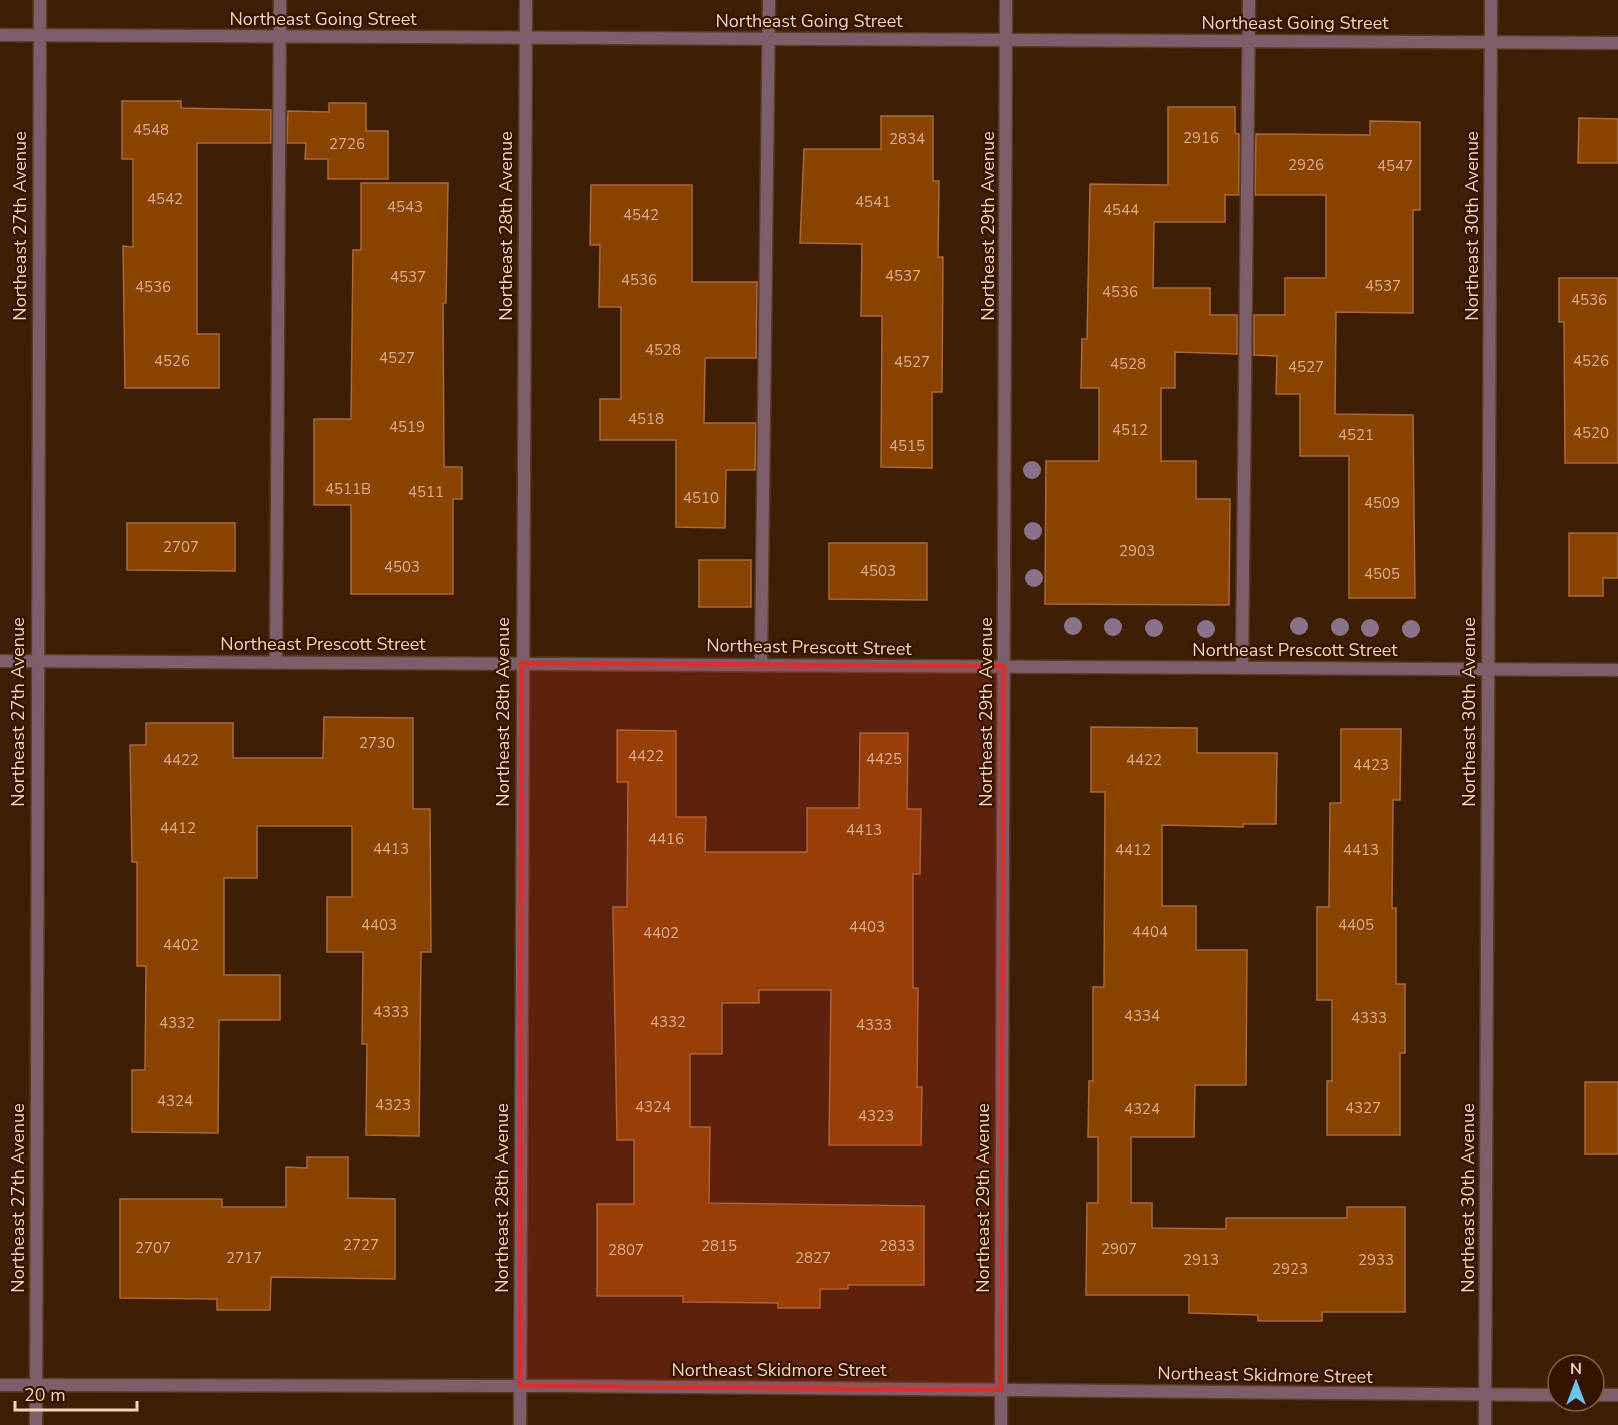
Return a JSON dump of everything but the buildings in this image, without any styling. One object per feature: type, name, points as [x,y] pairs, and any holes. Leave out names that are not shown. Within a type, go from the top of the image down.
[{"type":"street","name":"Northeast 27th Avenue","points":[[36,1425],[36,662],[40,0]]},
{"type":"street","points":[[276,662],[280,0]]},
{"type":"street","name":"Northeast 28th Avenue","points":[[520,1425],[521,663],[526,0]]},
{"type":"street","points":[[761,664],[769,0]]},
{"type":"street","name":"Northeast 29th Avenue","points":[[1000,1425],[1006,0]]},
{"type":"street","points":[[1242,668],[1249,0]]},
{"type":"street","name":"Northeast 30th Avenue","points":[[1485,1425],[1491,0]]},
{"type":"street","name":"Northeast Going Street","points":[[0,35],[1618,43]]},
{"type":"street","name":"Northeast Prescott Street","points":[[0,661],[1618,670]]},
{"type":"street","name":"Northeast Skidmore Street","points":[[0,1385],[520,1386],[1546,1395]]},
{"type":"highlighted area","points":[[521,663],[1004,666],[1001,1390],[520,1386]]}]
